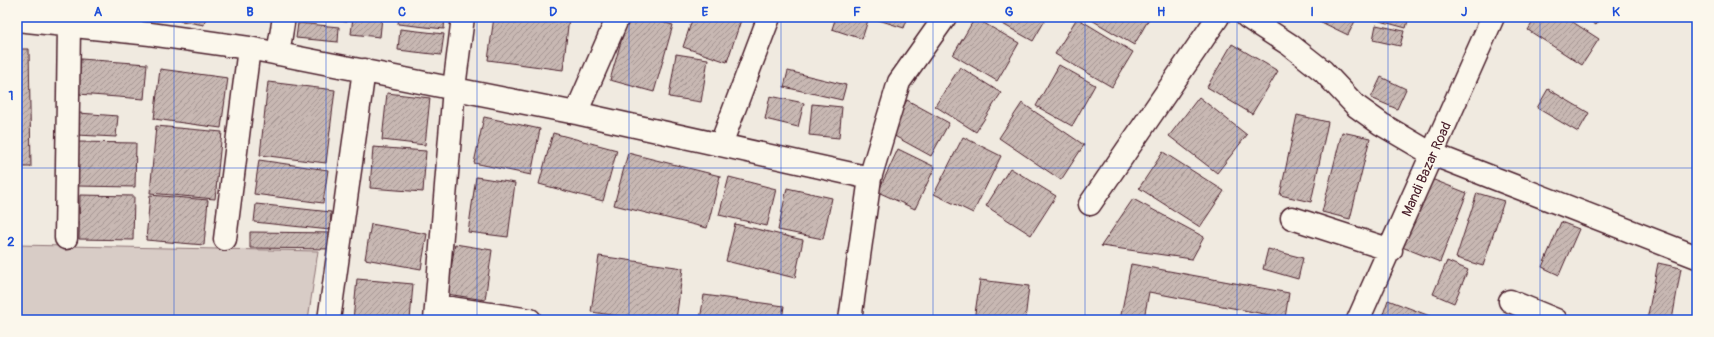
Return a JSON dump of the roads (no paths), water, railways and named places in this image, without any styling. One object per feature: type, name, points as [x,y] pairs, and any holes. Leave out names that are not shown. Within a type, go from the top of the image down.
[{"type":"street","points":[[278,54],[284,17]]},
{"type":"street","points":[[463,17],[454,88],[436,313],[530,320]]},
{"type":"street","points":[[576,113],[618,17]]},
{"type":"street","points":[[721,144],[769,17]]},
{"type":"street","points":[[850,320],[870,178],[899,82],[945,17]]},
{"type":"street","points":[[1090,204],[1218,17]]},
{"type":"street","points":[[1247,17],[1290,45],[1323,71],[1356,106],[1381,124],[1432,154],[1697,257]]},
{"type":"street","name":"Mandi Bazar Road","points":[[1358,320],[1391,250],[1493,17]]},
{"type":"street","points":[[17,20],[151,25],[249,48],[576,113],[870,178]]},
{"type":"street","points":[[66,238],[75,23]]},
{"type":"street","points":[[225,239],[249,48]]},
{"type":"street","points":[[329,320],[364,70]]},
{"type":"street","points":[[1292,218],[1391,250]]},
{"type":"street","points":[[1510,301],[1556,320]]}]
